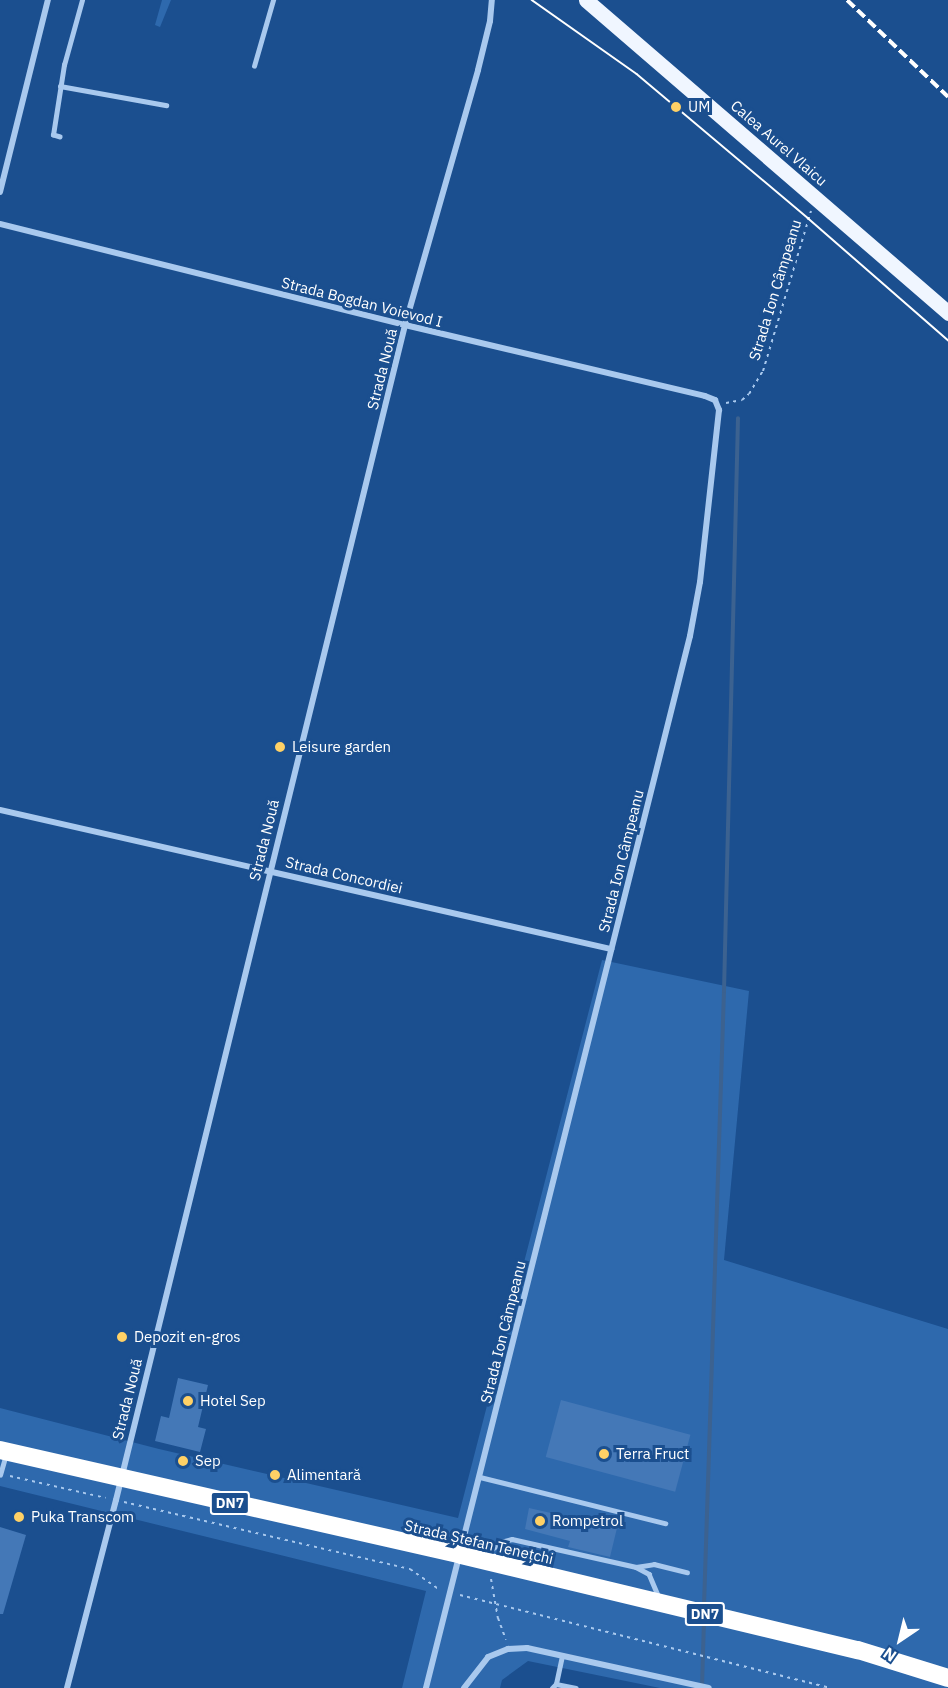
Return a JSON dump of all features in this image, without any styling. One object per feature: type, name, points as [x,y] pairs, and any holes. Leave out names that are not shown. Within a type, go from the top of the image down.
[{"type":"highway","name":"Strada Ștefan Tenețchi","points":[[3,1451],[460,1555],[858,1650],[948,1678]]},
{"type":"main road","name":"Calea Aurel Vlaicu","points":[[586,0],[948,313]]},
{"type":"street","points":[[0,192],[48,0]]},
{"type":"street","name":"Strada Nouă","points":[[67,1688],[116,1500],[269,870],[405,325],[483,52],[492,0]]},
{"type":"street","name":"Strada Bogdan Voievod I","points":[[0,224],[405,325],[705,396],[717,404]]},
{"type":"street","name":"Strada Ion Câmpeanu","points":[[426,1688],[694,618],[719,410],[717,404]]},
{"type":"street","name":"Strada Concordiei","points":[[0,810],[611,949]]},
{"type":"street","points":[[464,1688],[488,1657],[508,1649],[526,1648],[709,1688]]},
{"type":"lane","points":[[60,137],[53,135],[60,86],[81,0]]},
{"type":"lane","points":[[254,66],[273,0]]},
{"type":"lane","points":[[60,86],[166,105]]},
{"type":"lane","points":[[0,1474],[3,1451]]},
{"type":"lane","points":[[480,1477],[665,1523]]},
{"type":"lane","points":[[484,1561],[501,1542],[512,1539],[636,1567],[654,1564],[687,1572]]},
{"type":"lane","points":[[636,1567],[653,1580],[662,1603]]},
{"type":"lane","points":[[562,1656],[554,1686],[576,1688]]},
{"type":"path","name":"Strada Ion Câmpeanu","points":[[717,404],[742,400],[749,394],[763,371],[814,197]]},
{"type":"path","points":[[0,1474],[410,1569],[441,1590],[450,1593],[830,1688]]},
{"type":"path","points":[[484,1561],[508,1649]]},
{"type":"shaded area","points":[[162,0],[171,0],[160,27],[155,25]]},
{"type":"shaded area","points":[[602,960],[749,991],[724,1260],[948,1329],[948,1688],[660,1688],[528,1661],[502,1680],[500,1688],[402,1688],[426,1591],[0,1486],[0,1408],[159,1449],[458,1518]]},
{"type":"building","name":"Hotel Sep","points":[[178,1378],[208,1385],[198,1427],[206,1429],[200,1452],[155,1441],[161,1416],[169,1418]]},
{"type":"building","points":[[561,1400],[690,1435],[675,1492],[546,1457]]},
{"type":"building","points":[[529,1508],[617,1528],[610,1557],[568,1547],[570,1541],[525,1529]]},
{"type":"building","points":[[0,1527],[26,1535],[3,1614],[0,1614]]},
{"type":"waterway","points":[[704,1606],[724,991],[738,418]]},
{"type":"waterway","points":[[702,1687],[704,1620]]},
{"type":"tram line","points":[[532,0],[637,74],[948,340]]},
{"type":"railway","points":[[847,0],[948,97]]},
{"type":"place","name":"UM","points":[[676,107]]},
{"type":"place","name":"Leisure garden","points":[[280,747]]},
{"type":"place","name":"Depozit en-gros","points":[[122,1337]]},
{"type":"place","name":"Hotel Sep","points":[[188,1401]]},
{"type":"place","name":"Terra Fruct","points":[[604,1454]]},
{"type":"place","name":"Sep","points":[[183,1461]]},
{"type":"place","name":"Alimentară","points":[[275,1475]]},
{"type":"place","name":"Puka Transcom","points":[[19,1517]]},
{"type":"place","name":"Rompetrol","points":[[540,1521]]}]
